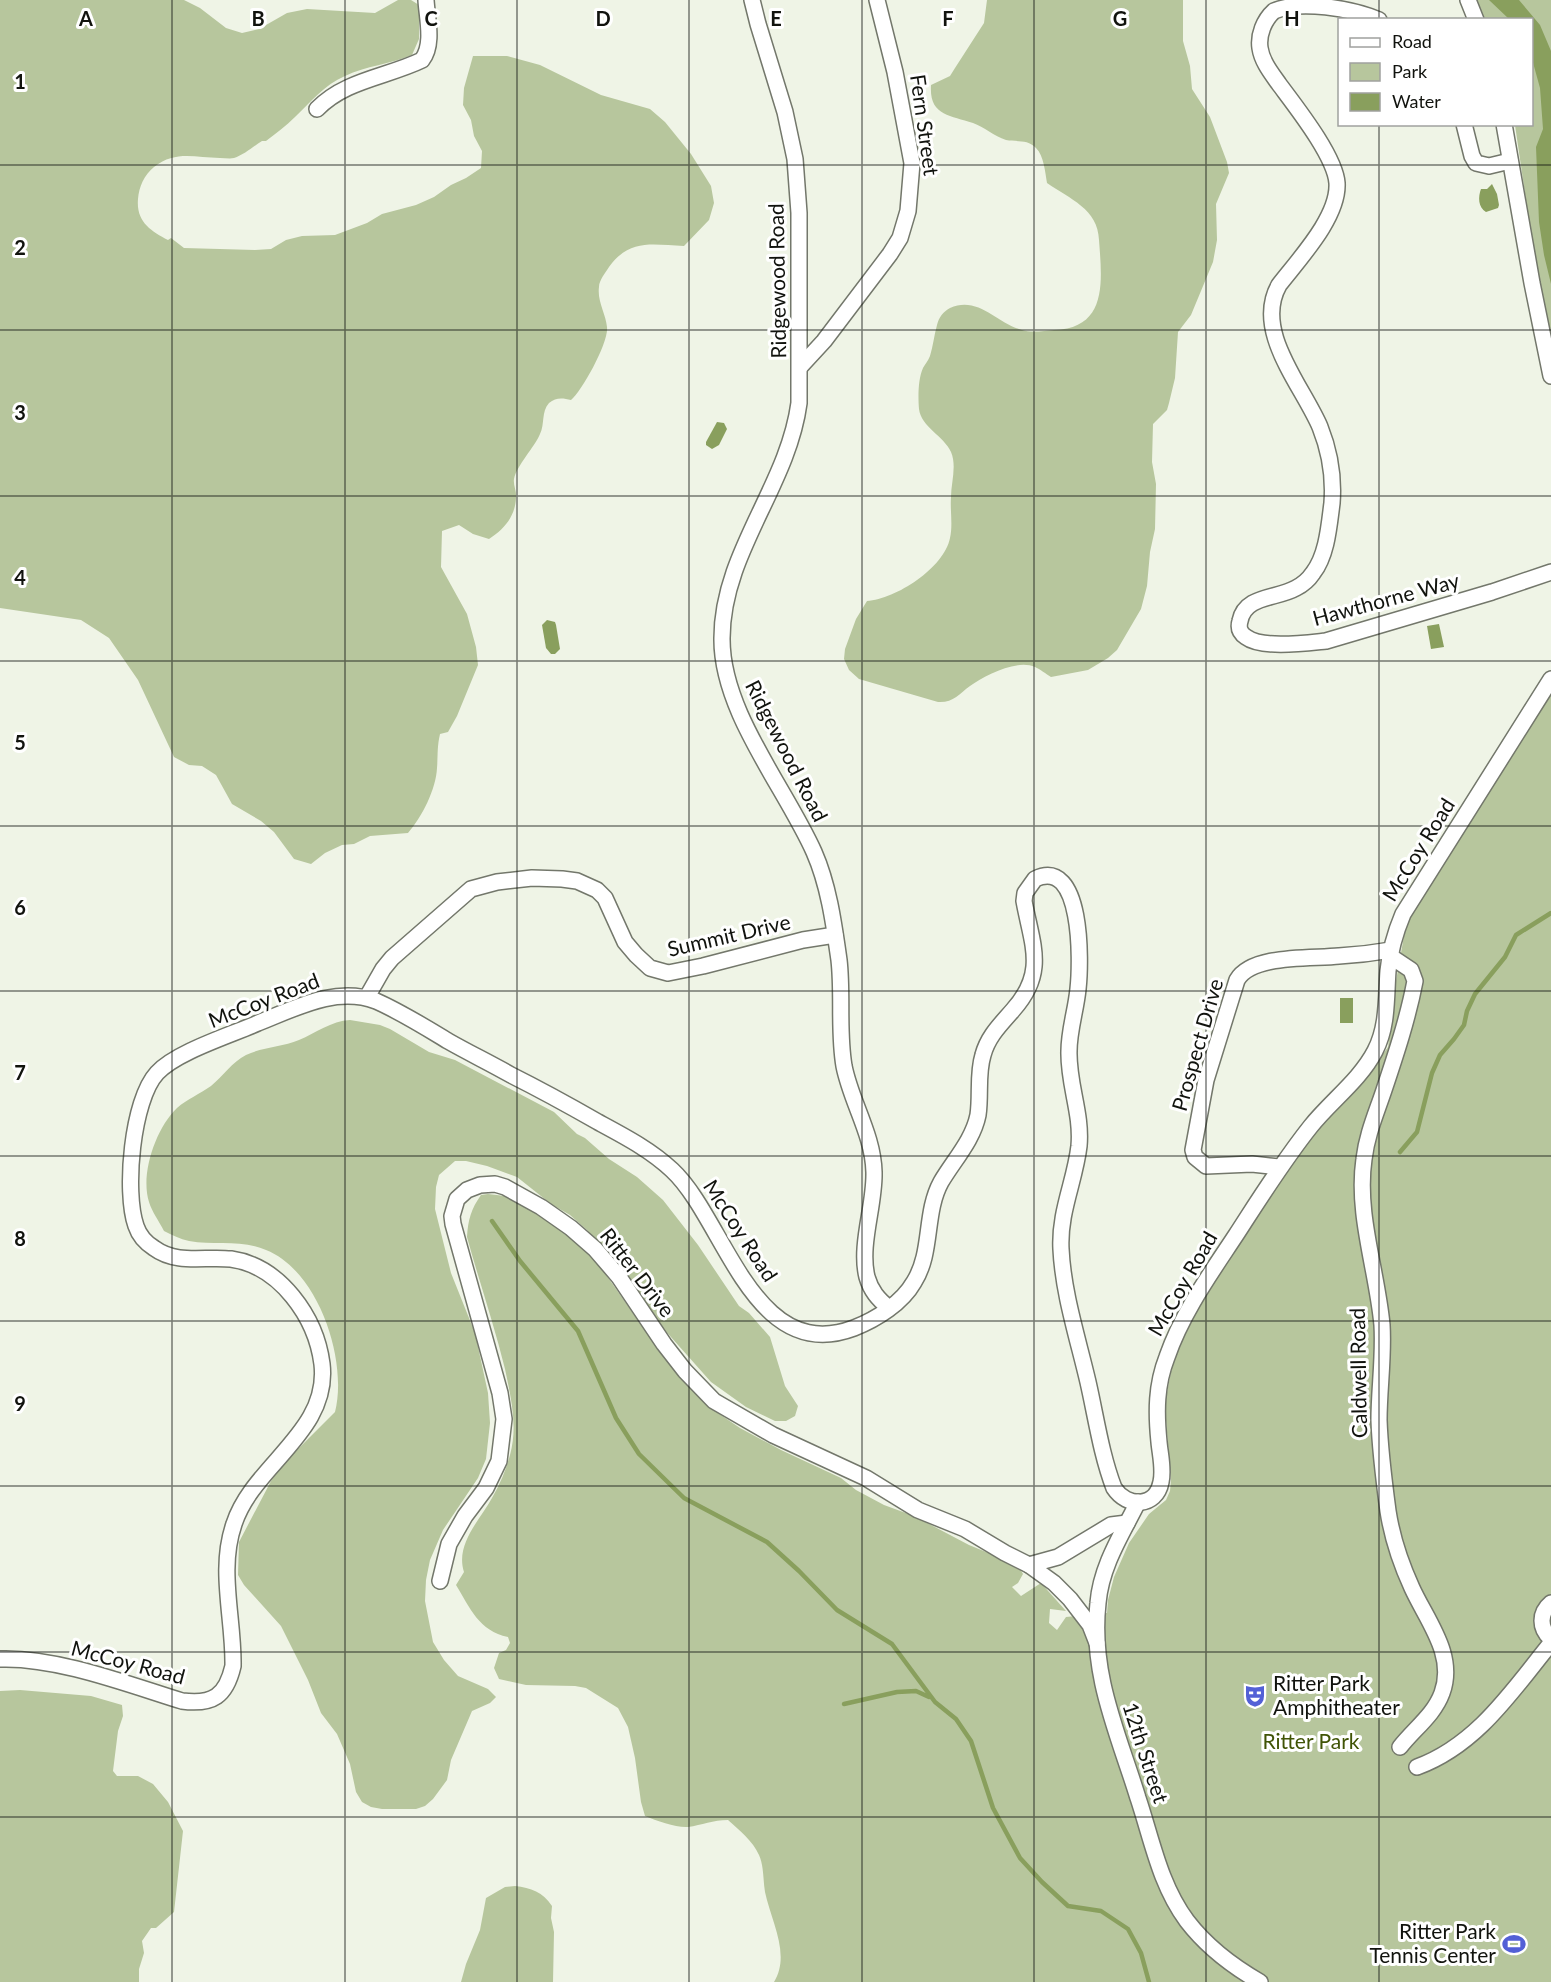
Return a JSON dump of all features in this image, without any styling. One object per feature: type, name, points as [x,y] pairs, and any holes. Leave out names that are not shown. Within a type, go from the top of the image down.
[{"type":"street","points":[[317,109],[324,101],[343,89],[422,60],[428,45],[426,0]]},
{"type":"street","name":"Ridgewood Road","points":[[752,0],[785,112],[795,159],[799,213],[799,403],[792,436],[728,586],[722,620],[722,656],[725,674],[738,709],[815,854],[826,890],[835,934],[841,990],[841,1028],[845,1068],[868,1136],[874,1172],[865,1265],[872,1291],[889,1308]]},
{"type":"street","name":"Fern Street","points":[[800,367],[824,341],[890,254],[900,238],[909,211],[913,178],[912,163],[895,72],[878,0]]},
{"type":"street","points":[[1468,0],[1475,18]]},
{"type":"street","name":"Hawthorne Way","points":[[1375,18],[1359,11],[1314,2],[1290,2],[1269,15],[1260,39],[1260,50],[1267,67],[1326,154],[1337,183],[1333,206],[1325,222],[1273,295],[1270,316],[1279,347],[1320,428],[1331,464],[1333,483],[1329,524],[1323,551],[1312,575],[1295,589],[1256,601],[1248,606],[1240,619],[1239,628],[1242,634],[1259,643],[1303,644],[1326,641],[1492,592],[1551,572]]},
{"type":"street","points":[[1464,126],[1476,163],[1489,166],[1510,161]]},
{"type":"street","points":[[1504,126],[1551,376]]},
{"type":"street","name":"McCoy Road","points":[[0,1659],[52,1664],[182,1701],[195,1703],[216,1698],[227,1685],[233,1666],[226,1559],[234,1523],[251,1488],[308,1423],[316,1408],[323,1379],[322,1363],[314,1335],[302,1310],[278,1281],[248,1263],[230,1259],[170,1256],[156,1250],[136,1228],[129,1186],[135,1135],[147,1086],[156,1073],[170,1062],[317,1000],[335,996],[367,997],[394,1009],[605,1126],[660,1160],[687,1185],[745,1282],[769,1310],[789,1325],[808,1332],[831,1334],[862,1324],[889,1308],[907,1292],[921,1268],[934,1197],[974,1127],[979,1103],[980,1068],[986,1045],[1031,986],[1035,966],[1034,952],[1024,901],[1025,893],[1035,879],[1041,876],[1054,876],[1065,883],[1070,891],[1076,920],[1079,962],[1078,989],[1068,1052],[1079,1135],[1076,1162],[1061,1220],[1063,1268],[1114,1488],[1123,1499],[1138,1502],[1150,1499],[1155,1495],[1161,1482],[1157,1398],[1161,1374],[1172,1342],[1213,1269],[1279,1167],[1315,1121],[1356,1077],[1375,1051],[1384,1027],[1391,953],[1403,914],[1551,678]]},
{"type":"street","name":"Summit Drive","points":[[367,997],[392,958],[463,895],[481,886],[514,880],[562,879],[588,884],[605,898],[625,942],[636,955],[650,968],[668,973],[835,934]]},
{"type":"street","name":"Prospect Drive","points":[[1279,1167],[1252,1164],[1206,1166],[1195,1157],[1193,1150],[1206,1080],[1237,980],[1248,968],[1276,961],[1391,953]]},
{"type":"street","name":"Caldwell Road","points":[[1391,953],[1411,970],[1415,981],[1384,1091],[1372,1119],[1363,1161],[1363,1206],[1382,1327],[1379,1419],[1381,1448],[1388,1511],[1394,1539],[1412,1588],[1438,1638],[1446,1668],[1442,1695],[1435,1707],[1400,1747]]},
{"type":"street","name":"Ritter Drive","points":[[440,1581],[449,1544],[494,1474],[499,1461],[503,1433],[500,1392],[452,1216],[457,1199],[467,1190],[487,1184],[505,1187],[541,1207],[585,1239],[619,1277],[685,1371],[721,1406],[773,1435],[866,1478],[918,1510],[965,1528],[1029,1565],[1054,1583],[1070,1599],[1090,1624],[1097,1643]]},
{"type":"street","name":"12th Street","points":[[1138,1502],[1110,1559],[1101,1584],[1097,1615],[1097,1643],[1108,1708],[1155,1856],[1167,1886],[1187,1921],[1203,1940],[1240,1971],[1260,1982]]},
{"type":"street","points":[[1029,1565],[1058,1557],[1111,1525],[1127,1523]]},
{"type":"street","points":[[1417,1767],[1434,1761],[1467,1740],[1498,1707],[1551,1641],[1543,1628],[1542,1620],[1543,1612],[1551,1603]]},
{"type":"green space","points":[[0,0],[184,0],[200,8],[226,28],[242,33],[259,29],[287,13],[307,9],[375,13],[398,0],[411,0],[419,5],[419,39],[412,55],[361,70],[337,80],[266,141],[262,141],[238,157],[170,158],[150,170],[140,190],[139,214],[146,225],[156,233],[168,240],[171,238],[184,248],[271,249],[286,240],[302,236],[335,235],[367,223],[382,214],[416,205],[466,178],[481,168],[482,151],[463,105],[464,88],[473,56],[507,56],[540,65],[601,95],[650,109],[665,122],[691,154],[711,186],[714,203],[709,220],[684,246],[643,245],[634,247],[617,258],[603,276],[599,284],[599,292],[607,327],[604,343],[594,366],[576,395],[571,400],[562,398],[549,403],[540,434],[516,474],[515,505],[508,522],[489,539],[473,534],[459,525],[442,531],[441,567],[467,614],[476,647],[478,665],[457,716],[448,732],[440,734],[434,785],[423,811],[408,833],[370,836],[354,844],[342,845],[325,853],[311,864],[294,859],[274,832],[261,821],[232,804],[216,775],[202,766],[189,765],[174,757],[138,680],[109,638],[81,620],[0,608]]},
{"type":"green space","points":[[987,0],[1183,0],[1183,41],[1190,66],[1192,89],[1210,117],[1229,173],[1216,204],[1217,240],[1213,262],[1191,315],[1178,332],[1175,378],[1169,403],[1167,410],[1153,424],[1152,462],[1156,484],[1155,529],[1147,586],[1141,609],[1117,650],[1088,670],[1051,677],[1037,668],[1019,665],[1001,669],[984,677],[952,699],[938,702],[859,679],[849,670],[844,659],[845,649],[856,619],[867,601],[891,595],[929,571],[946,549],[950,538],[953,457],[948,446],[924,421],[919,409],[920,377],[930,356],[938,322],[945,311],[950,308],[970,305],[988,312],[1013,327],[1026,331],[1072,327],[1084,321],[1093,311],[1098,300],[1100,286],[1099,240],[1094,220],[1081,206],[1047,183],[1039,151],[1026,142],[1006,140],[977,125],[949,116],[937,109],[933,103],[931,85],[950,76],[984,23]]},
{"type":"green space","points":[[1477,0],[1551,0],[1551,345],[1535,262],[1515,126],[1533,126],[1533,18],[1484,18]]},
{"type":"green space","name":"Ritter Park","points":[[1551,690],[1551,1982],[774,1982],[781,1960],[780,1949],[765,1892],[761,1859],[753,1845],[728,1820],[683,1827],[645,1816],[628,1727],[618,1708],[586,1688],[526,1685],[499,1679],[494,1668],[499,1653],[506,1650],[510,1643],[508,1637],[482,1624],[456,1585],[464,1572],[462,1562],[466,1542],[502,1477],[510,1455],[513,1433],[513,1412],[505,1369],[467,1237],[471,1215],[481,1195],[505,1196],[563,1229],[584,1247],[665,1359],[712,1409],[740,1428],[841,1478],[856,1490],[884,1505],[914,1516],[969,1545],[1018,1565],[1023,1574],[1018,1583],[1012,1587],[1021,1596],[1041,1583],[1066,1611],[1050,1609],[1049,1623],[1057,1630],[1066,1617],[1107,1613],[1114,1577],[1129,1543],[1149,1514],[1166,1500],[1170,1491],[1166,1398],[1174,1356],[1195,1312],[1288,1166],[1315,1132],[1367,1076],[1388,1047],[1404,936],[1413,907]]},
{"type":"green space","points":[[350,1020],[390,1029],[429,1052],[455,1060],[554,1112],[577,1134],[637,1177],[663,1200],[698,1245],[739,1306],[749,1313],[770,1337],[785,1386],[798,1406],[795,1416],[786,1421],[775,1421],[746,1407],[711,1382],[662,1327],[587,1230],[517,1177],[466,1161],[455,1161],[439,1175],[435,1209],[451,1273],[475,1333],[488,1393],[490,1423],[486,1459],[478,1478],[443,1530],[430,1560],[425,1601],[433,1642],[444,1660],[458,1676],[488,1689],[496,1697],[490,1703],[472,1711],[451,1760],[447,1780],[433,1799],[425,1806],[416,1809],[382,1809],[362,1802],[356,1792],[350,1764],[337,1734],[321,1713],[308,1680],[281,1626],[244,1585],[238,1575],[239,1542],[271,1481],[285,1462],[335,1412],[338,1391],[333,1344],[315,1297],[301,1277],[285,1261],[266,1250],[247,1245],[189,1241],[164,1231],[150,1206],[147,1191],[148,1165],[152,1152],[162,1127],[177,1108],[211,1086],[246,1055],[293,1042],[330,1025]]},
{"type":"green space","points":[[20,1690],[91,1696],[122,1705],[123,1716],[118,1731],[113,1771],[117,1776],[138,1776],[153,1784],[168,1802],[183,1831],[174,1912],[156,1928],[151,1928],[142,1941],[144,1953],[139,1969],[139,1982],[0,1982],[0,1691]]},
{"type":"green space","points":[[515,1886],[536,1891],[552,1906],[553,1982],[461,1982],[480,1930],[486,1898],[505,1887]]},
{"type":"water","points":[[1489,0],[1519,0],[1540,25],[1551,51],[1551,284],[1539,222],[1536,147],[1543,129],[1540,88],[1533,63],[1533,18],[1508,18]]},
{"type":"water","points":[[1492,184],[1499,205],[1498,208],[1486,212],[1480,205],[1480,192],[1481,189],[1487,189]]},
{"type":"water","points":[[717,422],[724,423],[727,429],[719,445],[712,449],[706,445],[706,442]]},
{"type":"water","points":[[547,620],[555,622],[556,625],[560,649],[555,654],[551,654],[546,648],[542,625]]},
{"type":"water","points":[[1439,624],[1444,647],[1431,649],[1427,626]]},
{"type":"water","points":[[1340,998],[1353,998],[1353,1023],[1340,1023]]},
{"type":"waterway","points":[[1400,1152],[1417,1132],[1432,1073],[1440,1055],[1464,1025],[1467,1011],[1475,994],[1505,957],[1516,935],[1551,913]]},
{"type":"waterway","points":[[492,1221],[520,1261],[578,1331],[616,1418],[639,1454],[684,1498],[767,1542],[837,1610],[892,1644],[935,1702],[956,1719],[971,1741],[993,1808],[1020,1858],[1068,1906],[1101,1911],[1128,1929],[1141,1953],[1149,1982]]},
{"type":"waterway","points":[[844,1704],[897,1692],[916,1691],[929,1697]]},
{"type":"place","name":"Ritter Park Amphitheater","points":[[1255,1696]]},
{"type":"place","name":"Ritter Park Tennis Center","points":[[1514,1944]]}]
